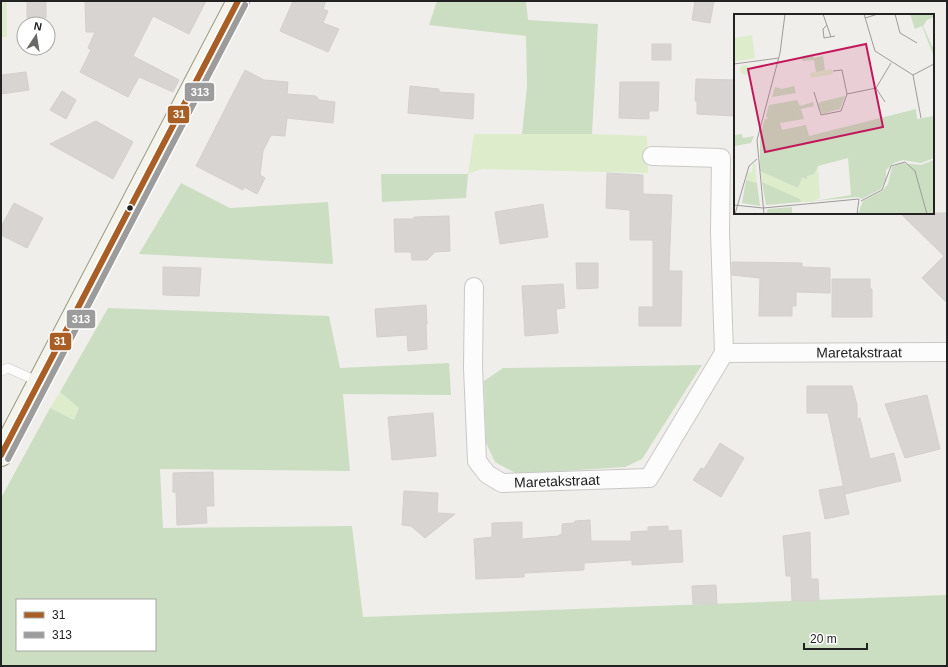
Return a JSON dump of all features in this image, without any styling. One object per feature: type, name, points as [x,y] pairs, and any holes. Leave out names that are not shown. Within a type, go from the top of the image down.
[{"type":"street","points":[[2,449],[39,382],[238,1]]},
{"type":"street","points":[[652,156],[722,158],[720,232],[724,353]]},
{"type":"street","name":"Maretakstraat","points":[[474,288],[473,368],[477,461],[487,474],[502,483],[649,478],[724,353],[947,352]]},
{"type":"lane","points":[[1,380],[4,370],[39,382]]},
{"type":"green space","points":[[1,1],[7,1],[7,37],[1,37]]},
{"type":"green space","points":[[437,1],[526,1],[528,20],[598,24],[592,134],[522,134],[527,86],[526,36],[429,25]]},
{"type":"green space","points":[[474,134],[592,134],[647,136],[648,173],[482,169],[468,174]]},
{"type":"green space","points":[[381,174],[468,174],[466,198],[382,202]]},
{"type":"green space","points":[[181,183],[230,208],[328,202],[333,264],[139,254]]},
{"type":"green space","points":[[108,308],[329,316],[340,368],[449,363],[451,395],[343,394],[350,471],[160,469],[163,528],[352,526],[363,617],[947,595],[947,666],[1,666],[1,498],[50,408],[74,420],[79,408],[60,392]]},
{"type":"green space","points":[[702,365],[642,459],[625,467],[517,474],[495,462],[486,443],[484,381],[503,368]]},
{"type":"green space","points":[[60,392],[79,408],[74,420],[50,408]]},
{"type":"building","points":[[27,1],[46,1],[46,16],[27,16]]},
{"type":"building","points":[[85,1],[206,1],[189,34],[153,16],[133,56],[179,80],[173,92],[139,77],[128,97],[80,72],[91,50],[88,48],[95,32],[86,32]]},
{"type":"building","points":[[293,1],[326,1],[323,9],[328,11],[323,23],[339,29],[328,52],[280,31]]},
{"type":"building","points":[[695,1],[714,1],[710,23],[692,20]]},
{"type":"building","points":[[652,44],[671,44],[671,60],[652,60]]},
{"type":"building","points":[[245,70],[264,80],[288,82],[287,94],[316,96],[319,100],[335,102],[333,123],[287,118],[285,136],[271,135],[263,151],[260,175],[265,178],[257,194],[244,187],[243,190],[196,166]]},
{"type":"building","points":[[26,72],[29,90],[1,94],[1,75]]},
{"type":"building","points":[[696,79],[734,80],[734,116],[697,114],[697,101],[695,101]]},
{"type":"building","points":[[620,82],[659,82],[658,111],[649,111],[649,119],[619,118]]},
{"type":"building","points":[[410,86],[439,89],[439,92],[474,94],[473,119],[408,113]]},
{"type":"building","points":[[62,91],[76,100],[66,119],[50,110]]},
{"type":"building","points":[[96,121],[133,142],[113,179],[50,144]]},
{"type":"building","points":[[607,173],[643,175],[643,194],[672,195],[669,271],[682,271],[681,326],[639,326],[639,307],[653,307],[653,240],[630,240],[630,210],[606,208]]},
{"type":"building","points":[[14,203],[43,218],[27,248],[1,235],[1,227]]},
{"type":"building","points":[[543,204],[548,237],[500,244],[495,212]]},
{"type":"building","points":[[947,213],[947,303],[922,278],[944,256],[901,214]]},
{"type":"building","points":[[449,216],[450,251],[435,252],[427,260],[412,260],[411,252],[395,252],[394,219]]},
{"type":"building","points":[[732,262],[802,263],[802,267],[830,268],[830,293],[796,292],[796,306],[792,306],[792,316],[759,316],[760,278],[732,275]]},
{"type":"building","points":[[576,263],[598,263],[598,288],[577,289]]},
{"type":"building","points":[[163,267],[201,268],[199,296],[163,295]]},
{"type":"building","points":[[832,279],[870,279],[870,289],[872,289],[872,317],[832,317]]},
{"type":"building","points":[[563,284],[565,308],[556,309],[558,333],[525,336],[522,286]]},
{"type":"building","points":[[426,305],[427,349],[408,351],[407,335],[377,337],[375,309]]},
{"type":"building","points":[[807,386],[852,386],[857,405],[857,419],[860,418],[870,459],[894,453],[901,481],[845,494],[828,413],[807,413]]},
{"type":"building","points":[[927,395],[940,449],[905,458],[885,404]]},
{"type":"building","points":[[433,413],[436,456],[392,460],[388,417]]},
{"type":"building","points":[[720,443],[744,458],[721,497],[693,480],[701,468],[704,469]]},
{"type":"building","points":[[213,472],[214,506],[206,506],[207,523],[177,525],[176,492],[173,492],[173,473]]},
{"type":"building","points":[[843,486],[849,514],[825,519],[819,490]]},
{"type":"building","points":[[404,491],[438,493],[437,513],[455,514],[425,538],[411,526],[402,525]]},
{"type":"building","points":[[590,520],[591,541],[631,541],[631,532],[648,531],[648,527],[668,526],[668,531],[681,530],[683,562],[632,565],[632,560],[584,563],[584,570],[524,573],[524,577],[476,579],[474,539],[492,537],[492,523],[522,522],[522,539],[559,536],[562,534],[562,524]]},
{"type":"building","points":[[810,532],[811,579],[818,579],[819,601],[792,601],[791,576],[786,576],[783,536]]},
{"type":"building","points":[[716,585],[717,604],[693,604],[692,586]]},
{"type":"transit line","name":"31","points":[[1,455],[238,1]]},
{"type":"transit line","name":"313","points":[[8,459],[245,5]]}]
